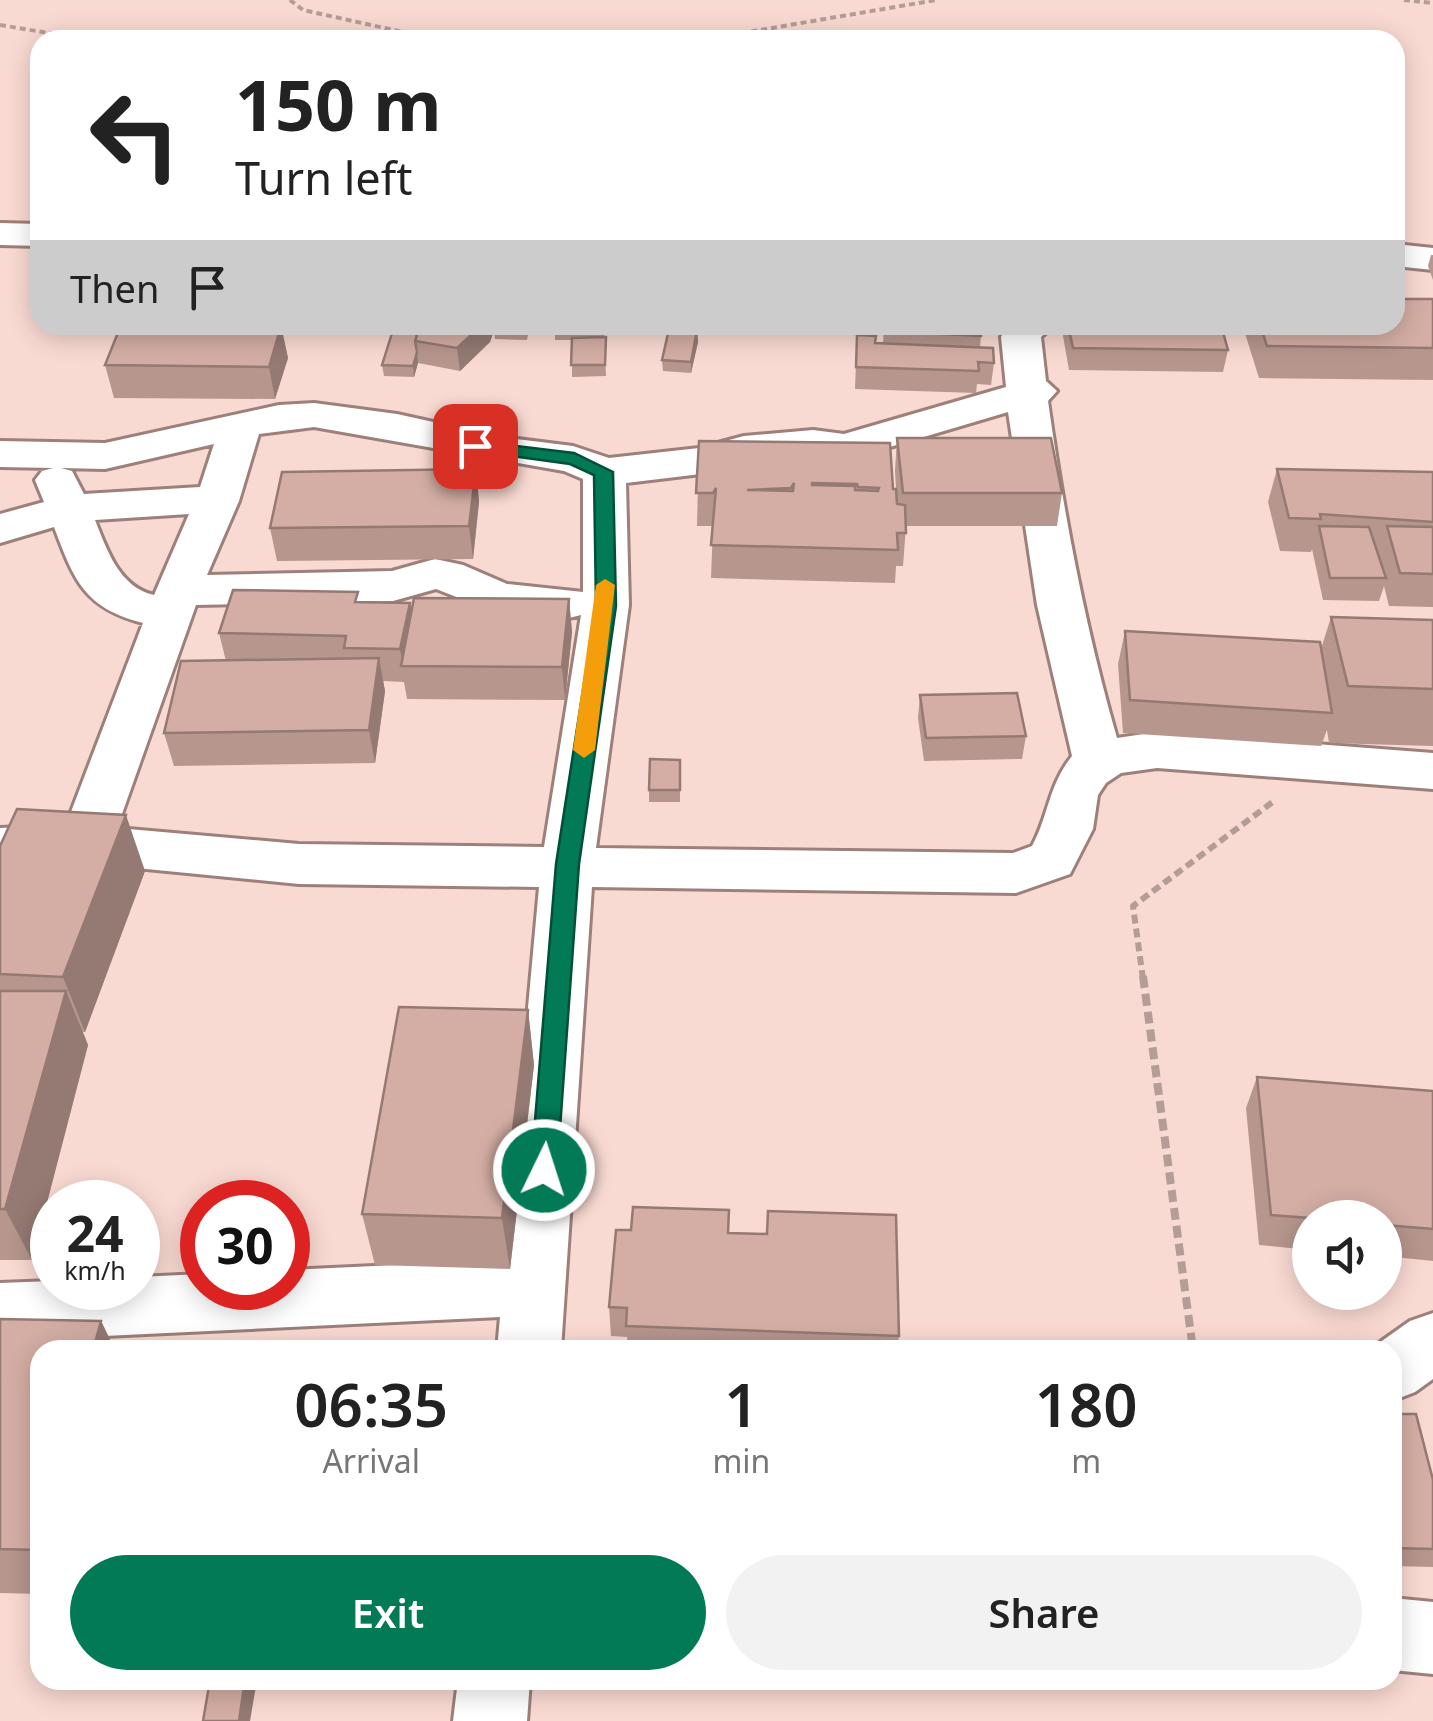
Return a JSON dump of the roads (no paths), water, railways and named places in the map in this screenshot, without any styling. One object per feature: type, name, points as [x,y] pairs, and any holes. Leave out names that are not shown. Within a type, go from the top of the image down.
[{"type":"street","points":[[0,234],[30,235]]},
{"type":"street","points":[[1405,256],[1433,259]]},
{"type":"street","points":[[1405,289],[1433,289]]},
{"type":"street","points":[[1022,335],[1046,537],[1072,667],[1099,763]]},
{"type":"street","points":[[0,454],[105,456],[278,418],[314,415],[398,427],[501,450],[574,459],[604,472],[701,461],[756,448],[813,443],[846,446],[1031,393]]},
{"type":"street","points":[[85,844],[174,602],[217,502],[240,428]]},
{"type":"street","points":[[46,456],[72,510],[92,570],[124,603],[393,586],[435,574],[500,599],[606,606]]},
{"type":"street","points":[[530,1340],[567,864],[606,606],[604,472]]},
{"type":"street","points":[[0,529],[42,514],[137,500],[217,502]]},
{"type":"street","points":[[0,847],[85,844],[299,864],[567,864],[1016,873],[1051,860],[1067,830],[1074,795],[1088,770],[1108,757],[1156,750],[1433,771]]},
{"type":"street","points":[[0,1312],[535,1287]]},
{"type":"street","points":[[1402,1364],[1433,1342]]},
{"type":"street","points":[[1402,1635],[1433,1638]]},
{"type":"street","points":[[490,1721],[493,1690]]}]
